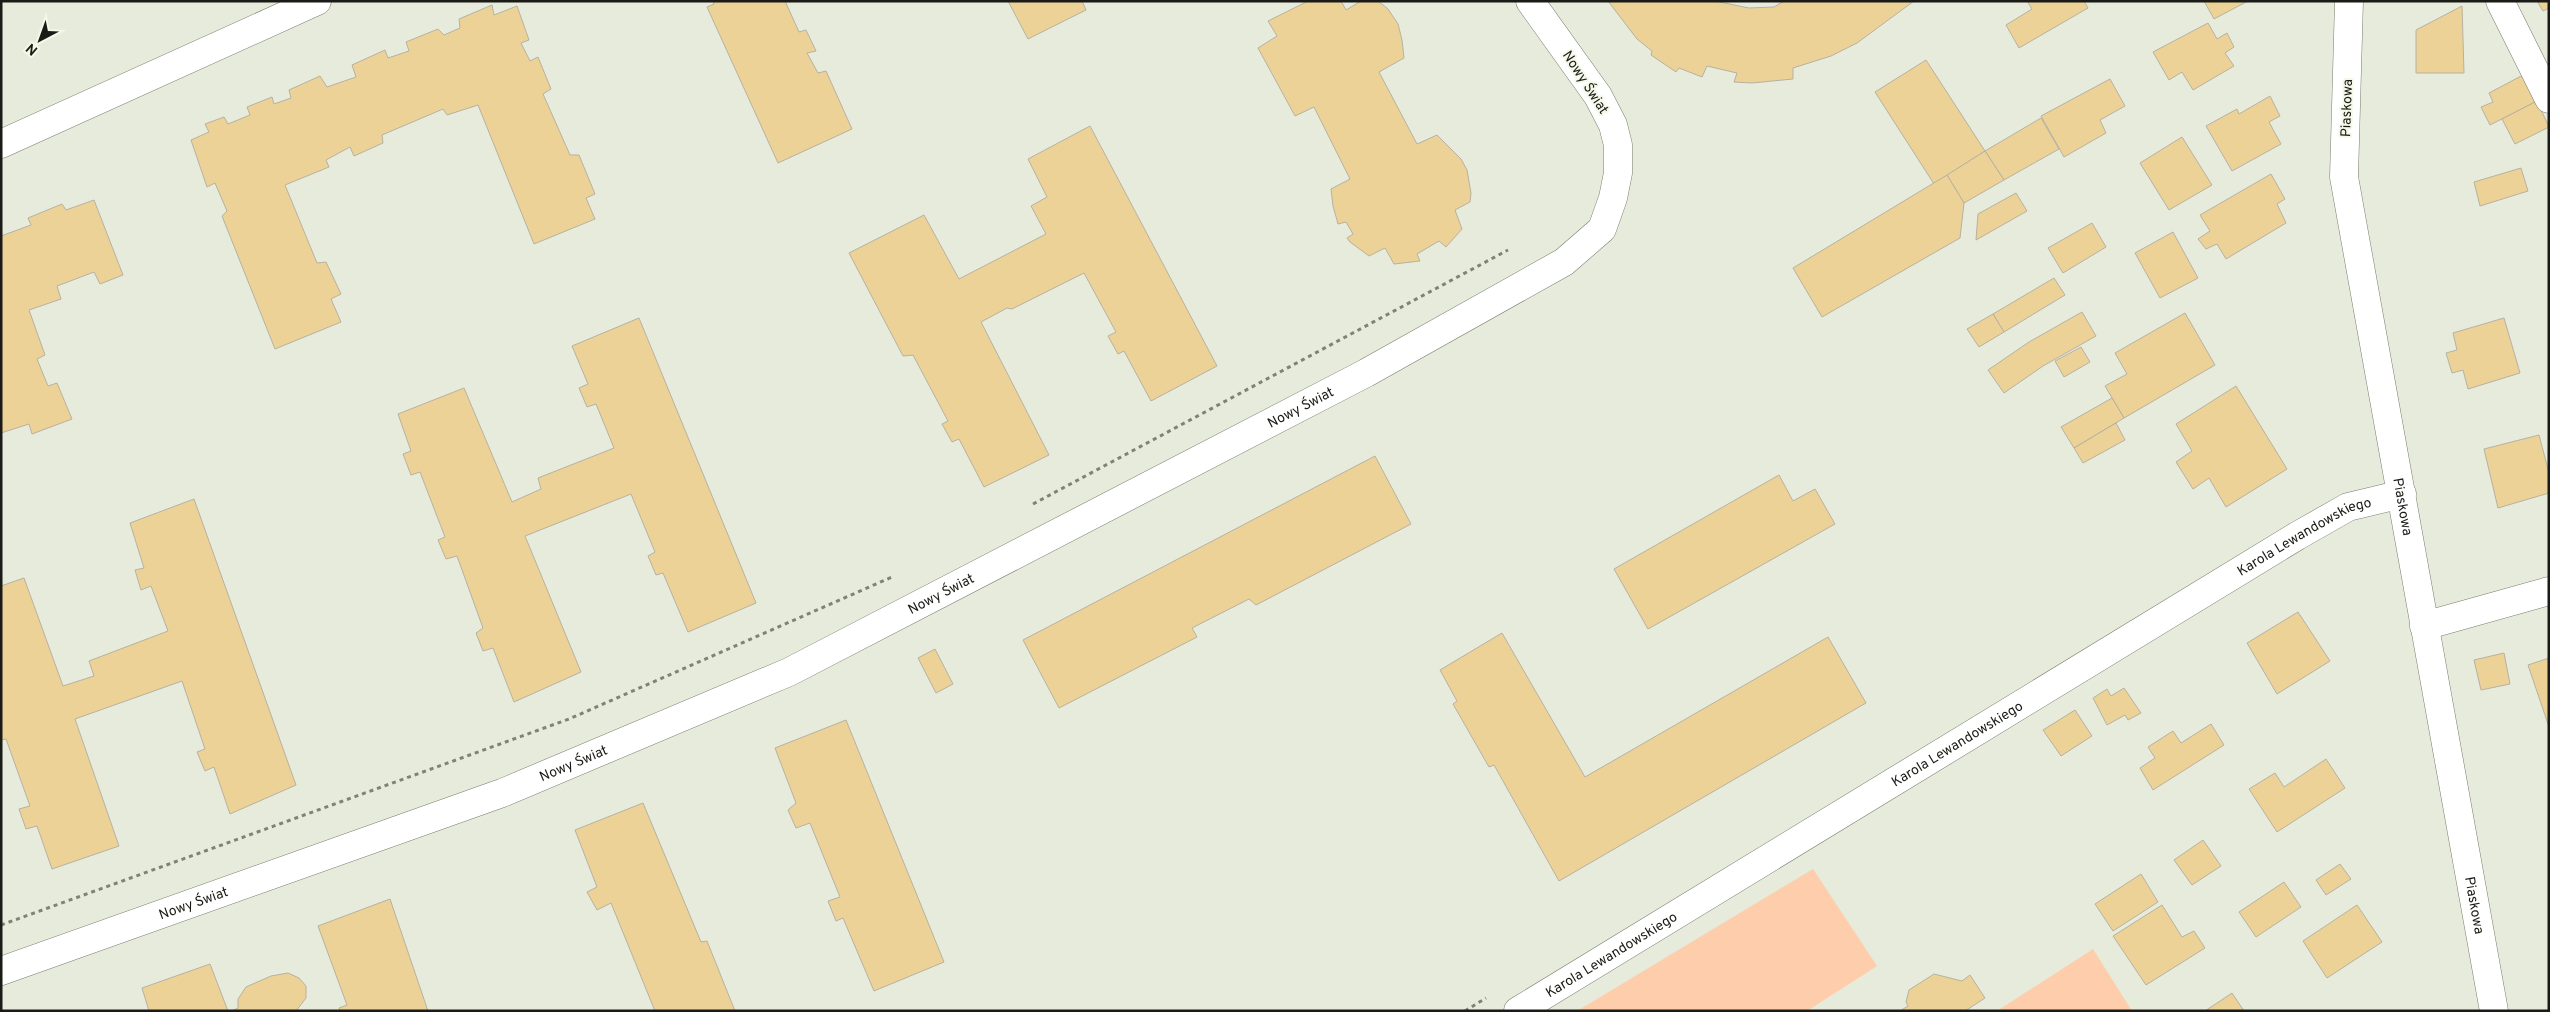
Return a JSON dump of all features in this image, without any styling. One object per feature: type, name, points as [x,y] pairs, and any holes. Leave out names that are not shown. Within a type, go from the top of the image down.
[{"type":"street","points":[[1,144],[317,1]]},
{"type":"street","name":"Nowy Świat","points":[[1,971],[502,794],[789,672],[1366,373],[1564,262],[1602,229],[1618,173],[1618,145],[1613,125],[1598,96],[1530,1]]},
{"type":"street","name":"Piaskowa","points":[[2349,1],[2344,178],[2494,1011]]},
{"type":"street","points":[[2500,1],[2549,99]]},
{"type":"street","name":"Karola Lewandowskiego","points":[[1518,1011],[2297,536],[2348,507],[2402,494]]},
{"type":"street","points":[[2424,626],[2549,591]]},
{"type":"path","points":[[1032,504],[1509,250]]},
{"type":"path","points":[[1,926],[569,719],[900,573]]},
{"type":"shaded area","points":[[1813,869],[1877,966],[1807,1011],[1577,1011]]},
{"type":"shaded area","points":[[2093,949],[2132,1011],[1997,1011]]},
{"type":"building","points":[[713,1],[785,1],[799,32],[806,30],[816,51],[807,53],[818,73],[826,71],[852,129],[778,163],[707,7],[714,4]]},
{"type":"building","points":[[1008,1],[1082,1],[1086,10],[1028,39]]},
{"type":"building","points":[[1308,1],[1341,1],[1346,10],[1361,1],[1378,1],[1388,9],[1398,24],[1404,58],[1379,72],[1417,144],[1437,135],[1461,159],[1467,170],[1471,193],[1470,202],[1455,210],[1462,229],[1446,247],[1439,241],[1417,254],[1420,261],[1394,264],[1385,248],[1369,256],[1350,242],[1347,238],[1353,234],[1346,222],[1338,224],[1331,189],[1350,179],[1314,107],[1295,116],[1258,48],[1277,36],[1268,21]]},
{"type":"building","points":[[1608,1],[1715,1],[1749,8],[1774,7],[1784,1],[1914,1],[1857,43],[1831,56],[1793,68],[1793,79],[1752,83],[1734,82],[1737,73],[1707,66],[1702,77],[1679,68],[1676,72],[1651,55],[1652,51],[1637,39]]},
{"type":"building","points":[[2027,1],[2084,1],[2088,8],[2019,48],[2006,25],[2032,9]]},
{"type":"building","points":[[2204,1],[2248,1],[2214,19]]},
{"type":"building","points":[[2537,1],[2549,1],[2549,8],[2543,11]]},
{"type":"building","points":[[492,5],[494,15],[517,6],[529,40],[521,43],[530,61],[538,57],[551,89],[543,94],[570,155],[579,155],[595,194],[586,198],[595,219],[534,244],[478,105],[447,115],[443,109],[382,135],[383,143],[354,156],[350,147],[326,160],[329,167],[285,185],[317,263],[326,262],[341,294],[331,299],[341,322],[275,349],[222,216],[227,211],[215,183],[207,187],[191,140],[209,132],[205,124],[224,117],[228,124],[250,115],[247,107],[272,97],[274,104],[291,98],[289,90],[320,76],[327,87],[356,77],[352,65],[385,50],[388,58],[409,51],[406,42],[438,29],[444,35],[460,28],[459,19]]},
{"type":"building","points":[[2462,6],[2464,73],[2416,73],[2416,30]]},
{"type":"building","points":[[2208,23],[2217,39],[2227,33],[2234,47],[2225,53],[2234,66],[2193,90],[2182,72],[2169,80],[2153,52]]},
{"type":"building","points":[[1926,60],[1985,151],[1934,184],[1875,92]]},
{"type":"building","points":[[2523,75],[2537,101],[2490,125],[2481,107],[2493,102],[2489,93]]},
{"type":"building","points":[[2110,79],[2125,106],[2100,120],[2106,133],[2064,157],[2041,116]]},
{"type":"building","points":[[2270,96],[2280,116],[2269,122],[2281,144],[2232,171],[2206,126],[2237,109],[2239,114]]},
{"type":"building","points":[[2537,101],[2549,127],[2515,144],[2502,119]]},
{"type":"building","points":[[2041,118],[2059,149],[2004,180],[1985,151]]},
{"type":"building","points":[[1090,126],[1217,366],[1151,401],[1124,351],[1118,354],[1108,336],[1116,332],[1084,273],[1012,309],[1007,308],[981,322],[1049,455],[984,487],[959,439],[952,442],[942,424],[948,421],[913,355],[903,356],[849,253],[924,215],[959,279],[1046,234],[1031,206],[1047,197],[1028,159]]},
{"type":"building","points":[[2182,137],[2212,185],[2169,210],[2140,163]]},
{"type":"building","points":[[1985,151],[2004,180],[1964,203],[1947,175]]},
{"type":"building","points":[[2521,168],[2528,191],[2480,206],[2474,182]]},
{"type":"building","points":[[2271,174],[2285,199],[2277,204],[2286,223],[2226,259],[2217,244],[2206,249],[2198,239],[2210,231],[2200,215]]},
{"type":"building","points":[[1947,175],[1964,203],[1960,238],[1822,317],[1793,268]]},
{"type":"building","points":[[2016,193],[2027,211],[1976,240],[1978,214]]},
{"type":"building","points":[[94,200],[123,275],[100,284],[94,272],[57,286],[61,299],[29,310],[45,355],[37,359],[48,386],[57,383],[72,419],[32,434],[29,424],[1,433],[1,236],[31,225],[28,218],[62,204],[66,210]]},
{"type":"building","points":[[2092,223],[2106,247],[2063,273],[2048,248]]},
{"type":"building","points":[[2173,232],[2198,278],[2160,298],[2135,253]]},
{"type":"building","points":[[2054,278],[2065,295],[2004,332],[1993,314]]},
{"type":"building","points":[[2082,312],[2096,336],[2043,366],[2004,393],[1988,370],[2029,342]]},
{"type":"building","points":[[2185,313],[2215,365],[2124,418],[2105,386],[2127,374],[2115,353]]},
{"type":"building","points":[[1993,314],[2004,332],[1979,347],[1967,329]]},
{"type":"building","points":[[639,318],[756,603],[688,632],[663,573],[656,575],[648,556],[655,552],[631,494],[525,536],[581,672],[514,702],[493,648],[483,651],[476,633],[483,628],[457,556],[446,559],[438,540],[445,537],[420,472],[411,475],[403,454],[411,451],[398,414],[464,388],[512,502],[541,489],[538,478],[614,448],[596,404],[587,407],[579,388],[588,384],[572,346]]},
{"type":"building","points":[[2504,318],[2520,373],[2468,389],[2463,370],[2452,373],[2446,353],[2457,350],[2453,333]]},
{"type":"building","points":[[2081,347],[2090,362],[2064,377],[2055,361]]},
{"type":"building","points":[[2236,386],[2287,469],[2226,507],[2209,478],[2193,489],[2176,462],[2192,451],[2176,424]]},
{"type":"building","points":[[2112,398],[2124,418],[2074,448],[2061,427]]},
{"type":"building","points":[[2116,423],[2125,440],[2083,463],[2074,448]]},
{"type":"building","points":[[2539,435],[2549,473],[2549,493],[2498,508],[2484,449]]},
{"type":"building","points":[[1375,456],[1411,524],[1256,605],[1249,599],[1192,628],[1197,637],[1059,708],[1023,640]]},
{"type":"building","points":[[1779,475],[1793,501],[1815,489],[1835,524],[1648,629],[1614,569]]},
{"type":"building","points":[[194,499],[296,785],[230,814],[214,767],[205,771],[197,752],[205,749],[182,681],[75,719],[119,846],[52,869],[37,826],[26,829],[19,809],[30,806],[6,739],[1,740],[1,586],[24,578],[63,686],[94,676],[89,661],[168,631],[151,586],[141,590],[135,570],[144,568],[130,523]]},
{"type":"building","points":[[2298,612],[2330,661],[2277,694],[2247,643]]},
{"type":"building","points":[[1502,633],[1585,777],[1828,637],[1866,703],[1559,881],[1494,765],[1489,767],[1453,704],[1457,701],[1440,670]]},
{"type":"building","points":[[935,649],[953,684],[936,693],[918,658]]},
{"type":"building","points":[[2504,653],[2510,684],[2481,690],[2474,660]]},
{"type":"building","points":[[2549,658],[2549,727],[2528,665]]},
{"type":"building","points":[[2124,688],[2141,713],[2128,720],[2125,715],[2107,725],[2093,698],[2107,689],[2111,696]]},
{"type":"building","points":[[2075,710],[2092,736],[2061,756],[2043,730]]},
{"type":"building","points":[[846,720],[944,962],[874,991],[843,918],[836,921],[828,901],[840,897],[810,823],[796,828],[788,810],[796,803],[775,748]]},
{"type":"building","points":[[2211,724],[2224,745],[2153,790],[2140,768],[2155,758],[2148,747],[2173,731],[2181,743]]},
{"type":"building","points":[[2326,759],[2345,788],[2277,832],[2249,789],[2275,773],[2284,787]]},
{"type":"building","points":[[643,803],[701,942],[707,941],[735,1011],[655,1011],[611,903],[597,910],[587,892],[597,887],[575,830]]},
{"type":"building","points":[[2203,840],[2221,866],[2192,885],[2174,860]]},
{"type":"building","points":[[2340,864],[2351,879],[2326,895],[2316,880]]},
{"type":"building","points":[[2141,874],[2158,902],[2113,931],[2095,904]]},
{"type":"building","points":[[2284,882],[2301,907],[2256,937],[2239,912]]},
{"type":"building","points":[[390,899],[428,1011],[340,1011],[339,1008],[347,1005],[318,926]]},
{"type":"building","points":[[2162,905],[2182,937],[2194,931],[2205,948],[2146,985],[2113,936]]},
{"type":"building","points":[[2357,905],[2382,942],[2327,978],[2303,941]]},
{"type":"building","points":[[210,964],[228,1011],[149,1011],[142,988]]},
{"type":"building","points":[[288,973],[299,978],[306,986],[306,998],[296,1011],[232,1011],[238,1008],[238,999],[246,987],[271,976]]},
{"type":"building","points":[[1934,974],[1962,981],[1970,975],[1985,998],[1965,1011],[1900,1011],[1908,1006],[1906,1002],[1909,990]]},
{"type":"building","points":[[2232,993],[2244,1011],[2205,1011]]}]
